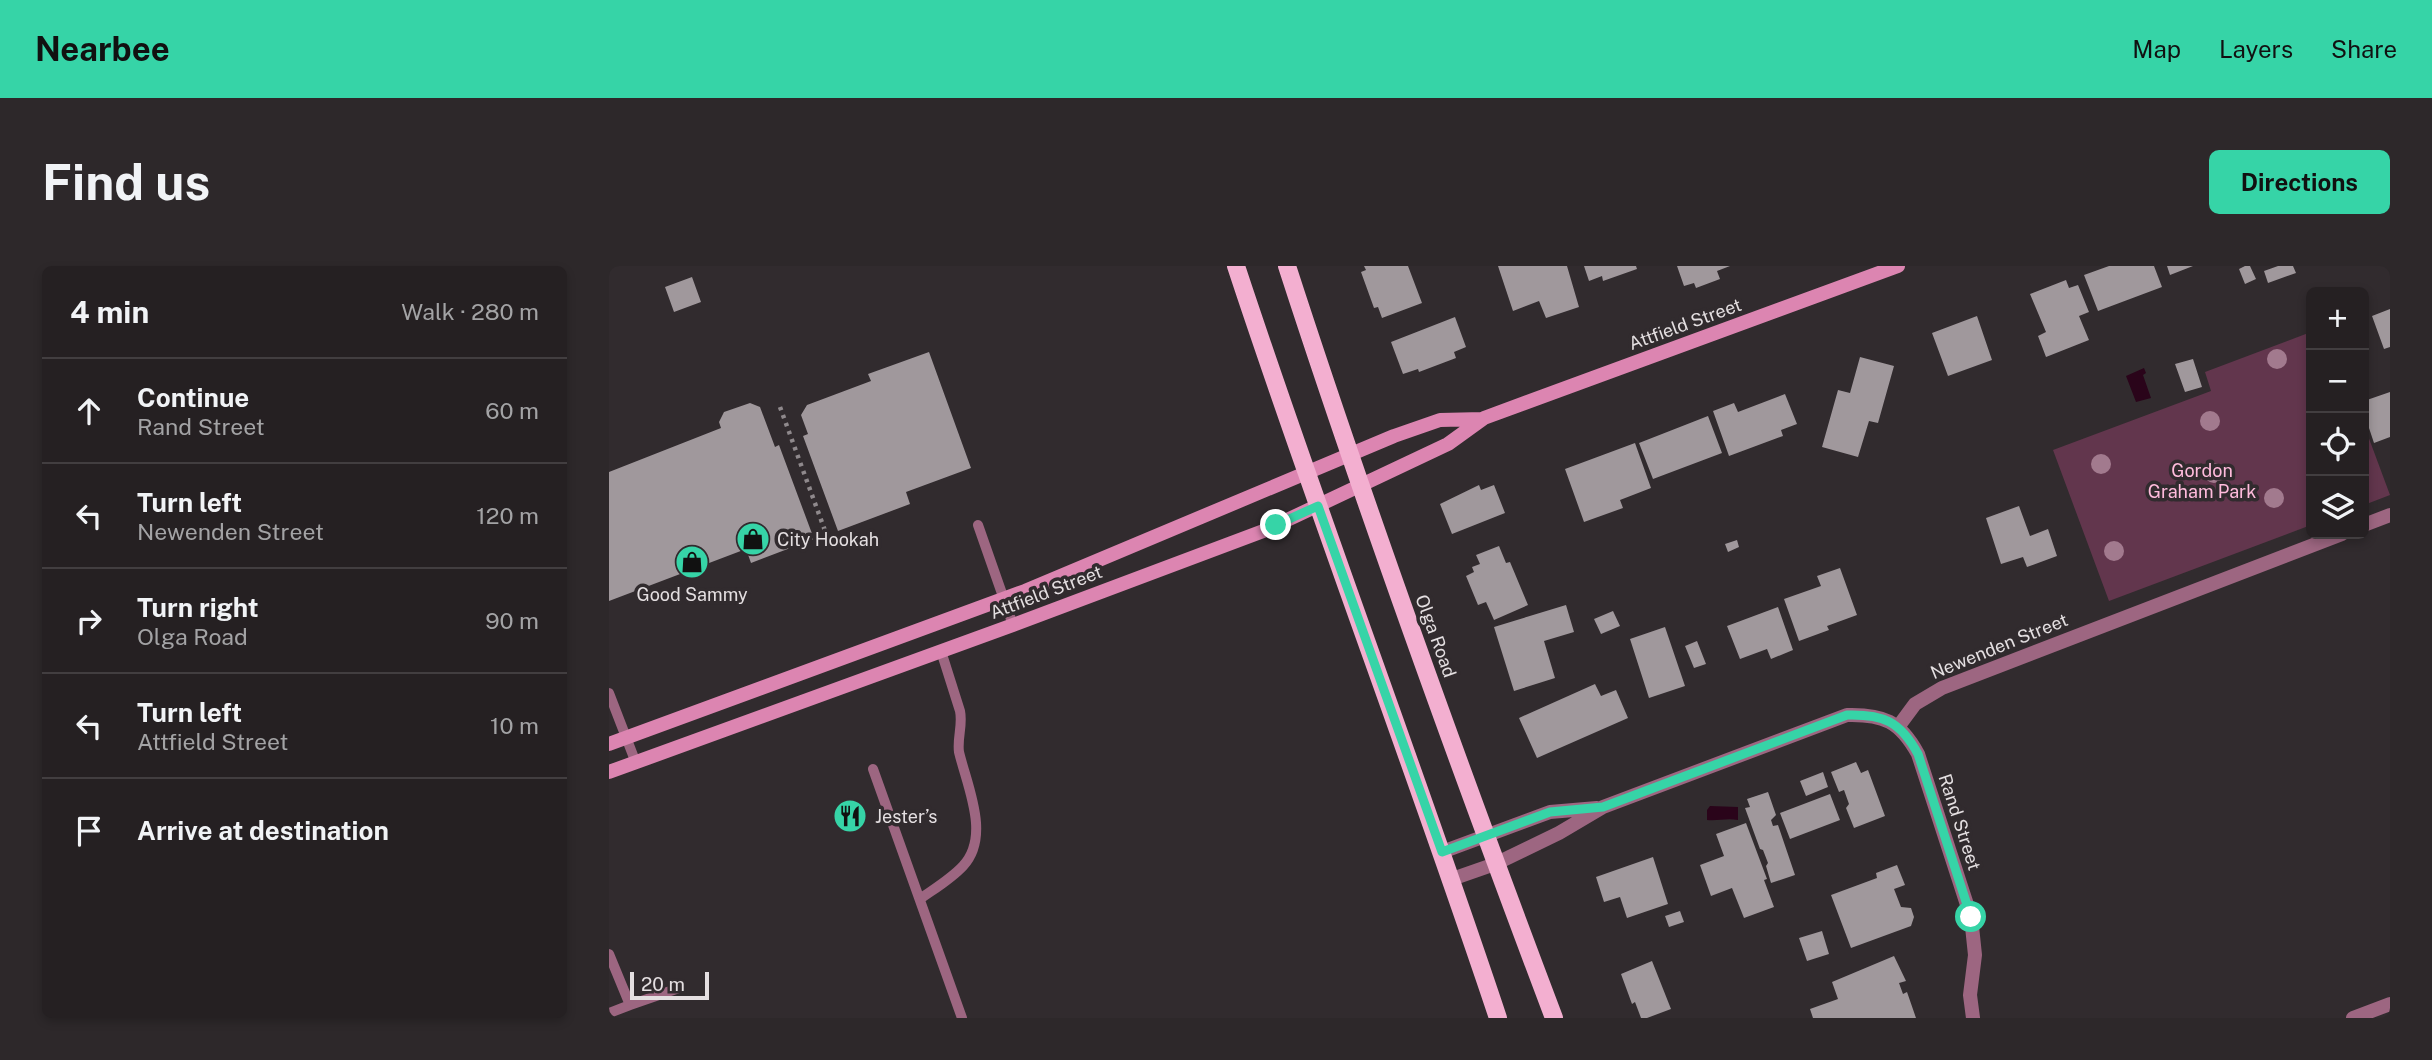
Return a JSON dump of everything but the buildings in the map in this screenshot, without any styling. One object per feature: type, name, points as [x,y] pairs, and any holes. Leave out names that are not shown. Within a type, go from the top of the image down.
[{"type":"main road","points":[[1236,266],[1306,472],[1452,879],[1498,1018]]},
{"type":"main road","name":"Olga Road","points":[[1287,266],[1360,485],[1495,864],[1554,1018]]},
{"type":"street","name":"Attfield Street","points":[[609,772],[1266,530],[1448,444],[1484,418],[1898,266]]},
{"type":"street","name":"Attfield Street","points":[[609,744],[1003,599],[1349,454],[1440,420],[1484,418]]},
{"type":"street","points":[[2369,523],[2390,515]]},
{"type":"street","name":"Newenden Street","points":[[1898,727],[1915,704],[1942,688],[2329,539]]},
{"type":"street","points":[[1452,879],[1495,864],[1559,833],[1603,807],[1847,715],[1874,714],[1898,727]]},
{"type":"street","name":"Rand Street","points":[[1898,727],[1909,738],[1918,754],[1971,917],[1975,955],[1970,995],[1972,1018]]},
{"type":"street","points":[[1442,852],[1550,812],[1603,807]]},
{"type":"street","points":[[2353,1018],[2390,1004]]},
{"type":"lane","points":[[978,525],[1013,625]]},
{"type":"lane","points":[[920,899],[963,866],[972,854],[976,835],[975,818],[958,752],[962,720],[941,651]]},
{"type":"lane","points":[[609,693],[636,763]]},
{"type":"lane","points":[[873,769],[962,1018]]},
{"type":"lane","points":[[609,954],[630,1005]]},
{"type":"lane","points":[[615,1014],[630,1005],[679,988]]},
{"type":"path","points":[[780,407],[832,551]]},
{"type":"green space","name":"Gordon Graham Park","points":[[2306,334],[2306,527],[2109,601],[2053,450],[2211,391],[2205,372]]},
{"type":"green space","points":[[2369,438],[2390,495],[2369,503]]},
{"type":"shaded area","points":[[2144,368],[2146,373],[2143,375],[2151,398],[2136,402],[2126,376]]},
{"type":"shaded area","points":[[1710,806],[1738,807],[1738,820],[1707,820]]},
{"type":"place","name":"City Hookah","points":[[753,539]]},
{"type":"place","name":"Good Sammy","points":[[692,562]]},
{"type":"place","name":"Jester’s","points":[[850,816]]},
{"type":"route","points":[[1276,525],[1318,506],[1442,852],[1550,812],[1603,807],[1847,715],[1874,714],[1898,727],[1909,738],[1918,754],[1971,917]]}]
